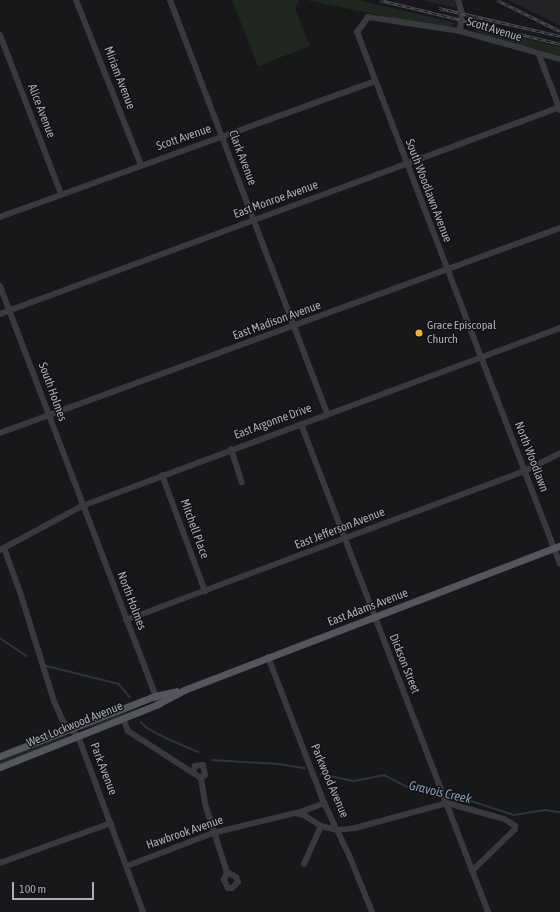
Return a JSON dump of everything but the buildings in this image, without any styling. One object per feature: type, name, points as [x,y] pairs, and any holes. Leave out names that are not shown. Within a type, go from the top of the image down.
[{"type":"main road","name":"East Adams Avenue","points":[[158,704],[184,690],[557,547]]},
{"type":"main road","name":"East Adams Avenue","points":[[155,696],[184,690]]},
{"type":"main road","name":"West Lockwood Avenue","points":[[0,756],[155,696]]},
{"type":"main road","name":"West Lockwood Avenue","points":[[0,767],[158,704]]},
{"type":"street","name":"Miriam Avenue","points":[[76,0],[141,165]]},
{"type":"street","name":"Clark Avenue","points":[[170,0],[327,414]]},
{"type":"street","points":[[458,0],[462,14],[460,31]]},
{"type":"street","name":"Scott Avenue","points":[[357,32],[368,17],[460,31],[539,55],[560,59]]},
{"type":"street","name":"South Woodlawn Avenue","points":[[357,32],[446,270],[481,357]]},
{"type":"street","name":"Alice Avenue","points":[[0,35],[61,194]]},
{"type":"street","points":[[539,55],[560,108]]},
{"type":"street","name":"Scott Avenue","points":[[0,217],[375,81]]},
{"type":"street","name":"East Monroe Avenue","points":[[0,314],[560,108]]},
{"type":"street","name":"East Madison Avenue","points":[[0,433],[49,414],[295,327],[560,228]]},
{"type":"street","name":"South Holmes","points":[[0,286],[49,414],[82,506]]},
{"type":"street","name":"East Argonne Drive","points":[[2,549],[82,506],[162,474],[560,328]]},
{"type":"street","name":"North Woodlawn","points":[[481,357],[525,471],[557,547],[560,564]]},
{"type":"street","name":"Dickson Street","points":[[301,424],[488,912]]},
{"type":"street","points":[[231,449],[242,482]]},
{"type":"street","name":"East Jefferson Avenue","points":[[126,620],[525,471],[560,453]]},
{"type":"street","name":"Mitchell Place","points":[[162,474],[204,591]]},
{"type":"street","name":"North Holmes","points":[[82,506],[158,704]]},
{"type":"street","name":"Park Avenue","points":[[2,549],[20,592],[54,701],[64,723],[78,736],[127,866],[141,911]]},
{"type":"street","name":"Parkwood Avenue","points":[[268,658],[324,804],[337,830],[372,912]]},
{"type":"street","points":[[123,718],[128,730],[201,778],[213,833],[227,872]]},
{"type":"street","points":[[193,772],[195,766],[203,765],[205,775],[201,778]]},
{"type":"street","points":[[298,813],[321,826],[337,830],[355,828],[447,803],[508,822],[515,826],[510,834],[472,871]]},
{"type":"street","name":"Hawbrook Avenue","points":[[127,866],[213,833],[298,813],[324,804]]},
{"type":"street","points":[[0,863],[111,823]]},
{"type":"street","points":[[304,864],[321,826]]},
{"type":"shaded area","points":[[232,0],[299,0],[295,9],[310,46],[258,66]]},
{"type":"shaded area","points":[[306,0],[358,0],[456,23],[451,27],[404,20]]},
{"type":"shaded area","points":[[422,0],[455,0],[456,8]]},
{"type":"shaded area","points":[[508,0],[560,0],[560,25],[535,13]]},
{"type":"shaded area","points":[[467,24],[560,47],[560,55],[482,35]]},
{"type":"shaded area","points":[[150,702],[116,719],[81,730],[81,728]]},
{"type":"shaded area","points":[[63,735],[68,737],[0,764],[0,759]]},
{"type":"waterway","name":"Gravois Creek","points":[[0,638],[27,656]]},
{"type":"waterway","name":"Gravois Creek","points":[[47,666],[119,684],[130,697]]},
{"type":"waterway","name":"Gravois Creek","points":[[141,722],[147,728],[198,752]]},
{"type":"waterway","name":"Gravois Creek","points":[[212,760],[279,764],[305,768]]},
{"type":"waterway","name":"Gravois Creek","points":[[321,774],[354,781],[384,775],[409,788],[440,792]]},
{"type":"waterway","name":"Gravois Creek","points":[[444,792],[514,815],[545,810],[560,812]]},
{"type":"railway","points":[[380,0],[560,44]]},
{"type":"railway","points":[[497,0],[560,31]]},
{"type":"railway","points":[[439,8],[560,36]]},
{"type":"place","name":"Grace Episcopal Church","points":[[419,333]]}]
